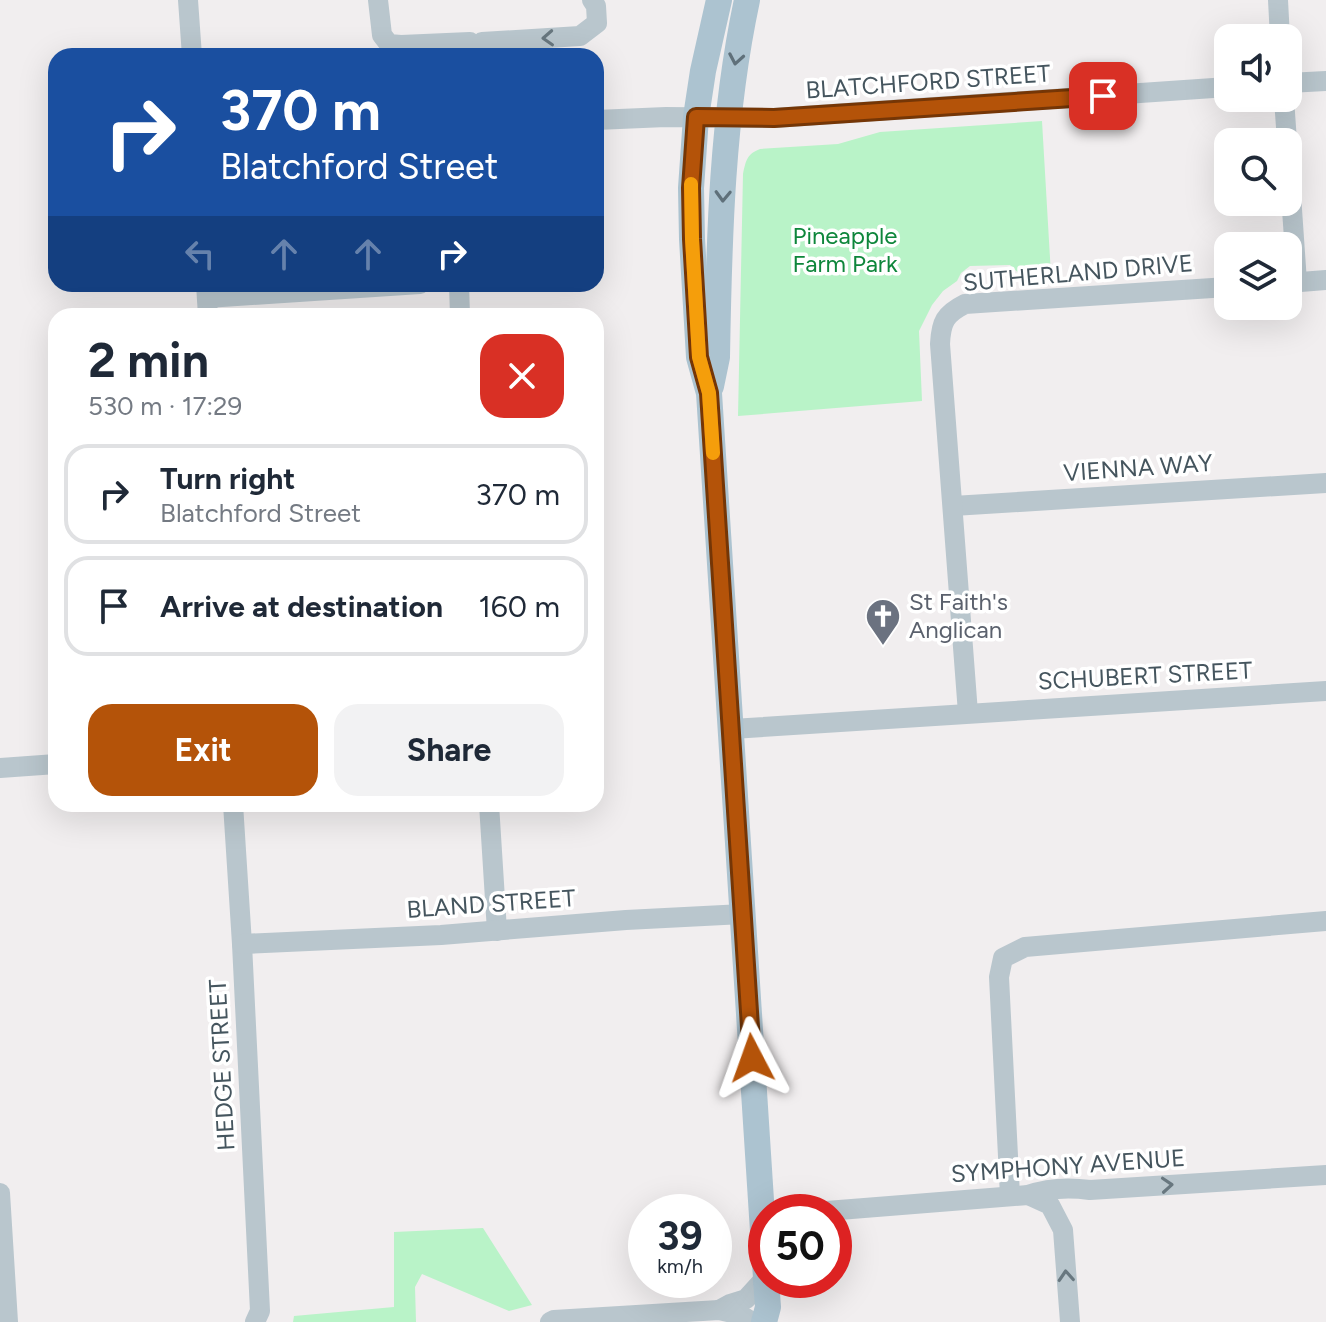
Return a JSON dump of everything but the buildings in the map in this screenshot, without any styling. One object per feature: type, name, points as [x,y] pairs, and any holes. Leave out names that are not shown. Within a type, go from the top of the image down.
[{"type":"main road","points":[[719,0],[696,117],[691,188],[692,239],[699,357],[709,393],[762,1194]]},
{"type":"main road","points":[[709,393],[717,357],[728,118],[747,0]]},
{"type":"main road","points":[[765,1318],[766,1298]]},
{"type":"street","points":[[188,0],[191,48]]},
{"type":"street","points":[[378,0],[382,35],[389,44],[470,42],[471,48]]},
{"type":"street","points":[[482,48],[482,42],[580,36],[597,23],[596,6],[592,0]]},
{"type":"street","points":[[1278,0],[1279,24]]},
{"type":"street","points":[[1302,82],[1326,81]]},
{"type":"street","name":"BLATCHFORD STREET","points":[[604,120],[774,118],[1214,88]]},
{"type":"street","points":[[1302,281],[1326,280]]},
{"type":"street","name":"SUTHERLAND DRIVE","points":[[968,713],[940,344],[946,318],[965,304],[1214,288]]},
{"type":"street","points":[[207,299],[306,292]]},
{"type":"street","name":"VIENNA WAY","points":[[953,506],[1326,483]]},
{"type":"street","name":"SCHUBERT STREET","points":[[968,713],[1326,691]]},
{"type":"street","points":[[732,729],[968,713]]},
{"type":"street","points":[[0,768],[48,765]]},
{"type":"street","name":"HEDGE STREET","points":[[234,812],[260,1311],[255,1322]]},
{"type":"street","points":[[490,812],[497,931]]},
{"type":"street","name":"BLAND STREET","points":[[242,944],[743,914]]},
{"type":"street","points":[[1063,1230],[1050,1205],[1019,1195],[999,977],[1003,958],[1025,947],[1326,921]]},
{"type":"street","name":"SYMPHONY AVENUE","points":[[852,1209],[1019,1195],[1043,1190],[1090,1190],[1326,1175]]},
{"type":"street","points":[[1070,1322],[1063,1230],[1069,1207],[1090,1190]]},
{"type":"street","points":[[0,1193],[8,1322]]},
{"type":"street","points":[[719,1310],[748,1297]]},
{"type":"street","points":[[550,1322],[719,1310],[765,1318]]},
{"type":"green space","name":"Pineapple Farm Park","points":[[1042,121],[1051,275],[1023,277],[1010,265],[970,266],[961,273],[957,281],[943,291],[932,305],[919,331],[922,401],[738,416],[743,174],[750,155],[760,149],[838,144],[880,132]]},
{"type":"green space","points":[[483,1228],[532,1305],[509,1311],[422,1274],[415,1287],[416,1322],[293,1322],[294,1316],[394,1307],[394,1232]]},
{"type":"slow traffic","points":[[691,184],[699,357],[709,393],[713,453]]},
{"type":"place","name":"St Faith's Anglican","points":[[883,647]]},
{"type":"route","points":[[752,1058],[709,393],[699,357],[691,217],[696,117],[774,118],[1103,96]]}]
